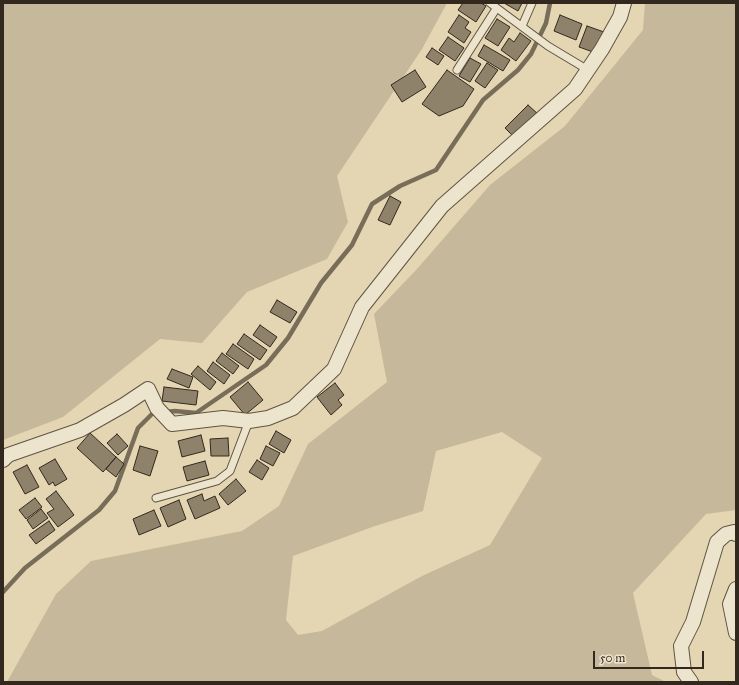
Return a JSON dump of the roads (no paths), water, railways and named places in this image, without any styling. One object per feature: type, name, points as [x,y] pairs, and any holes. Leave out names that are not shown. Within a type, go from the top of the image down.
[{"type":"street","points":[[3,460],[8,455],[80,430],[124,405],[148,389],[161,413],[172,424],[223,418],[249,421],[268,418],[293,408],[334,369],[362,307],[442,206],[574,89],[588,70],[620,17],[624,3]]},
{"type":"street","points":[[691,682],[684,672],[681,646],[693,622],[717,542],[726,534],[734,532],[736,534]]},
{"type":"street","points":[[736,589],[730,604],[736,633]]},
{"type":"lane","points":[[490,3],[496,9],[522,26],[548,46],[588,70]]},
{"type":"lane","points":[[522,26],[532,3]]},
{"type":"lane","points":[[457,70],[496,9]]},
{"type":"lane","points":[[156,498],[217,481],[230,471],[249,421]]},
{"type":"waterway","points":[[165,412],[175,411],[196,413],[266,365],[288,338],[321,283],[352,245],[372,204],[400,186],[436,170],[483,100],[518,70],[531,54],[546,23],[550,3]]},
{"type":"waterway","points":[[3,592],[25,568],[99,510],[115,491],[138,428],[152,414],[158,413]]}]
